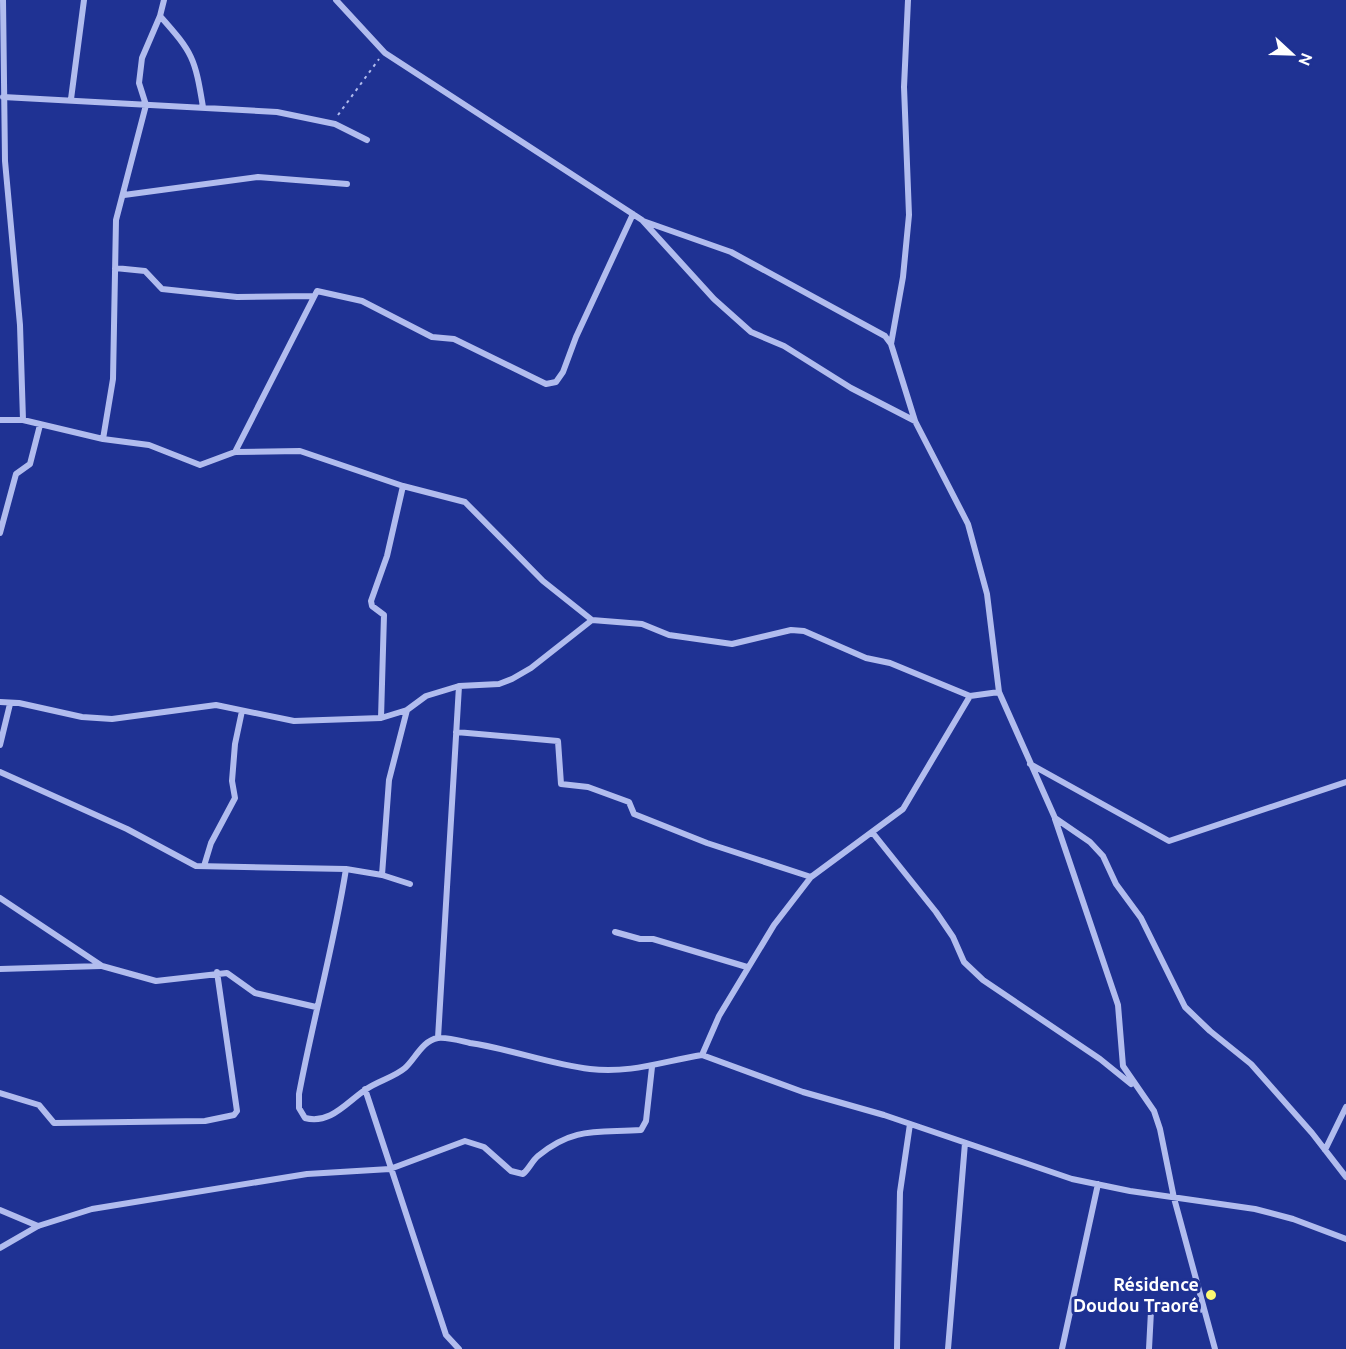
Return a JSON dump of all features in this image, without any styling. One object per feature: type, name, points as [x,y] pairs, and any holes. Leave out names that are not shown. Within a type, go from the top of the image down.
[{"type":"street","points":[[3,0],[1,27],[2,140],[20,324],[23,420]]},
{"type":"street","points":[[71,99],[84,0]]},
{"type":"street","points":[[103,439],[113,379],[116,220],[146,105],[140,93],[142,58],[160,16],[164,0]]},
{"type":"street","points":[[336,0],[385,53],[642,220],[731,252],[868,325],[885,336],[891,344],[915,421],[968,524],[987,594],[999,692],[1055,818],[1118,1005],[1123,1066],[1154,1111],[1161,1129],[1174,1198],[1215,1349]]},
{"type":"street","points":[[891,344],[903,277],[909,214],[904,87],[908,0]]},
{"type":"street","points":[[160,16],[186,45],[196,64],[203,107]]},
{"type":"street","points":[[3,97],[277,112],[330,123],[367,140]]},
{"type":"street","points":[[124,195],[258,177],[347,184]]},
{"type":"street","points":[[235,452],[314,296],[320,291],[362,301],[432,338],[454,339],[552,385],[563,372],[576,337],[633,214]]},
{"type":"street","points":[[642,220],[714,299],[751,332],[780,344],[851,388],[915,421]]},
{"type":"street","points":[[115,268],[145,271],[162,289],[237,297],[314,296]]},
{"type":"street","points":[[0,420],[23,420],[103,439],[149,445],[200,465],[235,452],[300,451],[403,486],[465,502],[543,581],[591,620],[642,624],[669,635],[732,644],[791,630],[804,631],[867,658],[890,663],[970,696],[999,692]]},
{"type":"street","points":[[0,533],[16,474],[30,464],[40,425]]},
{"type":"street","points":[[381,717],[384,615],[372,606],[371,601],[387,556],[403,486]]},
{"type":"street","points":[[0,702],[82,717],[112,719],[216,705],[294,721],[381,717],[407,710],[426,696],[459,686],[499,684],[512,679],[531,668],[591,620]]},
{"type":"street","points":[[438,1038],[459,686]]},
{"type":"street","points":[[702,1055],[719,1016],[774,925],[811,877],[906,805],[912,791],[935,759],[970,696]]},
{"type":"street","points":[[0,745],[10,704]]},
{"type":"street","points":[[381,875],[389,780],[407,710]]},
{"type":"street","points":[[204,866],[211,843],[235,798],[232,782],[235,744],[242,711]]},
{"type":"street","points":[[456,732],[558,741],[561,784],[588,788],[629,802],[634,814],[707,843],[811,877]]},
{"type":"street","points":[[1030,764],[1169,841],[1346,782]]},
{"type":"street","points":[[0,772],[127,829],[196,866],[346,869],[381,875],[410,884]]},
{"type":"street","points":[[1055,818],[1090,842],[1103,856],[1116,884],[1140,918],[1185,1007],[1210,1031],[1251,1064],[1346,1177]]},
{"type":"street","points":[[872,832],[936,912],[953,937],[964,962],[983,980],[1100,1059],[1140,1091]]},
{"type":"street","points":[[346,869],[336,933],[316,1007],[298,1094],[301,1114],[312,1119],[325,1117],[343,1108],[365,1089],[402,1070],[426,1045],[438,1038],[511,1049],[548,1061],[592,1069],[652,1067],[663,1065],[669,1060],[702,1055],[803,1092],[910,1124],[1072,1179],[1174,1198],[1255,1209],[1325,1230],[1346,1239]]},
{"type":"street","points":[[0,899],[102,966]]},
{"type":"street","points":[[615,932],[640,939],[653,939],[747,967]]},
{"type":"street","points":[[0,969],[102,966],[156,981],[217,972],[227,973],[255,993],[316,1007]]},
{"type":"street","points":[[0,1093],[39,1105],[54,1123],[205,1121],[234,1115],[237,1111],[217,972]]},
{"type":"street","points":[[0,1248],[38,1226],[92,1209],[170,1198],[276,1178],[338,1170],[390,1169],[465,1140],[484,1147],[511,1171],[523,1174],[547,1149],[579,1133],[641,1130],[646,1121],[652,1067]]},
{"type":"street","points":[[365,1089],[447,1335],[459,1349]]},
{"type":"street","points":[[1325,1150],[1346,1107]]},
{"type":"street","points":[[897,1349],[900,1191],[910,1124]]},
{"type":"street","points":[[948,1349],[965,1143]]},
{"type":"street","points":[[1062,1349],[1098,1185]]},
{"type":"street","points":[[0,1210],[38,1226]]},
{"type":"street","points":[[1149,1349],[1151,1311],[1156,1303],[1204,1310]]},
{"type":"path","points":[[330,123],[348,105],[362,78],[385,53]]},
{"type":"place","name":"Résidence Doudou Traoré","points":[[1211,1295]]}]
